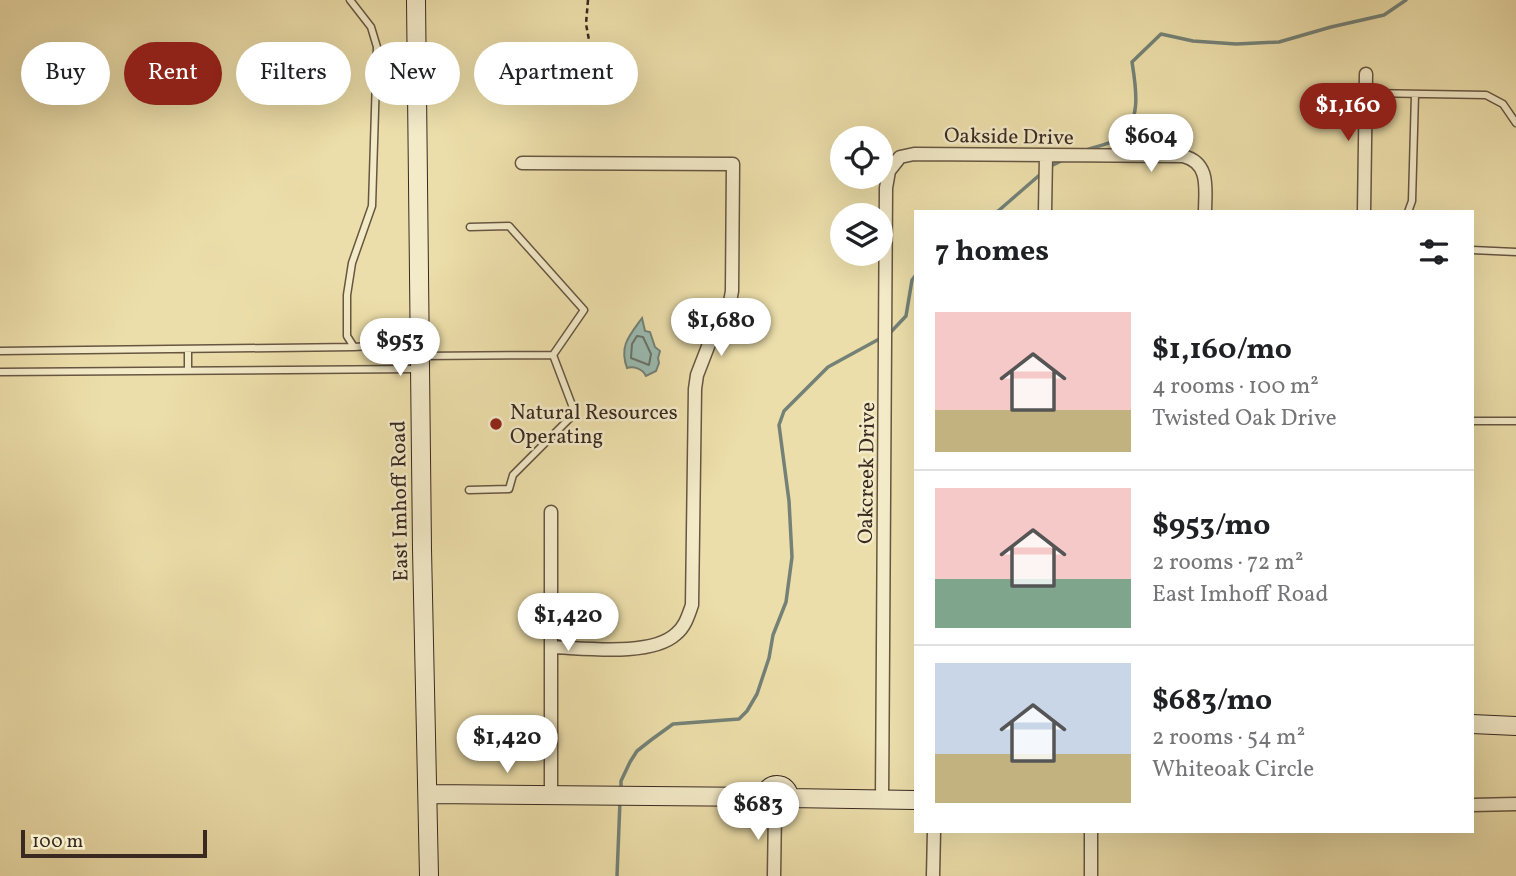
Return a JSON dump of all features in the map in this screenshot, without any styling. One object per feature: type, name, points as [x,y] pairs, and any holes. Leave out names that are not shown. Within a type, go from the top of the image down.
[{"type":"main road","name":"East Imhoff Road","points":[[416,0],[419,356],[429,876]]},
{"type":"main road","points":[[1474,724],[1516,726]]},
{"type":"main road","points":[[428,794],[627,795],[776,801],[914,800]]},
{"type":"street","points":[[1364,210],[1366,74]]},
{"type":"street","name":"Oakside Drive","points":[[905,154],[1047,158],[1188,157],[1206,175],[1205,206]]},
{"type":"street","name":"Oakcreek Drive","points":[[882,800],[887,179],[893,164],[905,154]]},
{"type":"street","points":[[1045,210],[1047,158]]},
{"type":"street","points":[[522,163],[733,164],[732,291],[727,318],[709,344],[695,388],[692,605],[689,613],[676,634],[646,649],[551,647]]},
{"type":"street","points":[[551,512],[551,794]]},
{"type":"street","points":[[774,876],[776,801]]},
{"type":"street","points":[[1474,805],[1516,804]]},
{"type":"street","points":[[933,876],[934,833]]},
{"type":"street","points":[[1091,833],[1091,876]]},
{"type":"lane","points":[[350,0],[371,27],[377,47],[372,206],[352,263],[347,295],[347,336],[354,347]]},
{"type":"lane","points":[[1366,93],[1486,95],[1503,104],[1516,123]]},
{"type":"lane","points":[[1409,210],[1412,201],[1415,94]]},
{"type":"lane","points":[[470,227],[509,226],[584,310],[553,355]]},
{"type":"lane","points":[[1474,250],[1516,251]]},
{"type":"lane","points":[[0,351],[354,347],[419,356]]},
{"type":"lane","points":[[188,349],[188,370]]},
{"type":"lane","points":[[0,372],[188,370],[419,356],[553,355]]},
{"type":"lane","points":[[469,490],[509,489],[513,475],[575,413],[553,355]]},
{"type":"lane","points":[[1474,421],[1516,421]]},
{"type":"path","points":[[588,0],[586,24],[589,40]]},
{"type":"water","points":[[642,318],[645,331],[650,332],[655,347],[660,351],[656,371],[646,376],[638,369],[627,368],[624,353],[629,336]]},
{"type":"waterway","points":[[1083,151],[1116,140],[1125,133],[1136,105],[1132,62],[1161,34],[1193,41],[1236,44],[1279,42],[1384,15],[1406,0]]},
{"type":"waterway","points":[[1049,167],[1067,158]]},
{"type":"waterway","points":[[999,210],[1043,172]]},
{"type":"waterway","points":[[888,335],[906,316],[914,277]]},
{"type":"waterway","points":[[621,790],[621,781],[637,751],[673,724],[739,719],[757,694],[769,658],[773,635],[786,602],[792,557],[789,501],[779,425],[784,411],[828,367],[881,338]]},
{"type":"waterway","points":[[617,876],[620,801]]},
{"type":"place","name":"Natural Resources Operating","points":[[496,424]]}]
